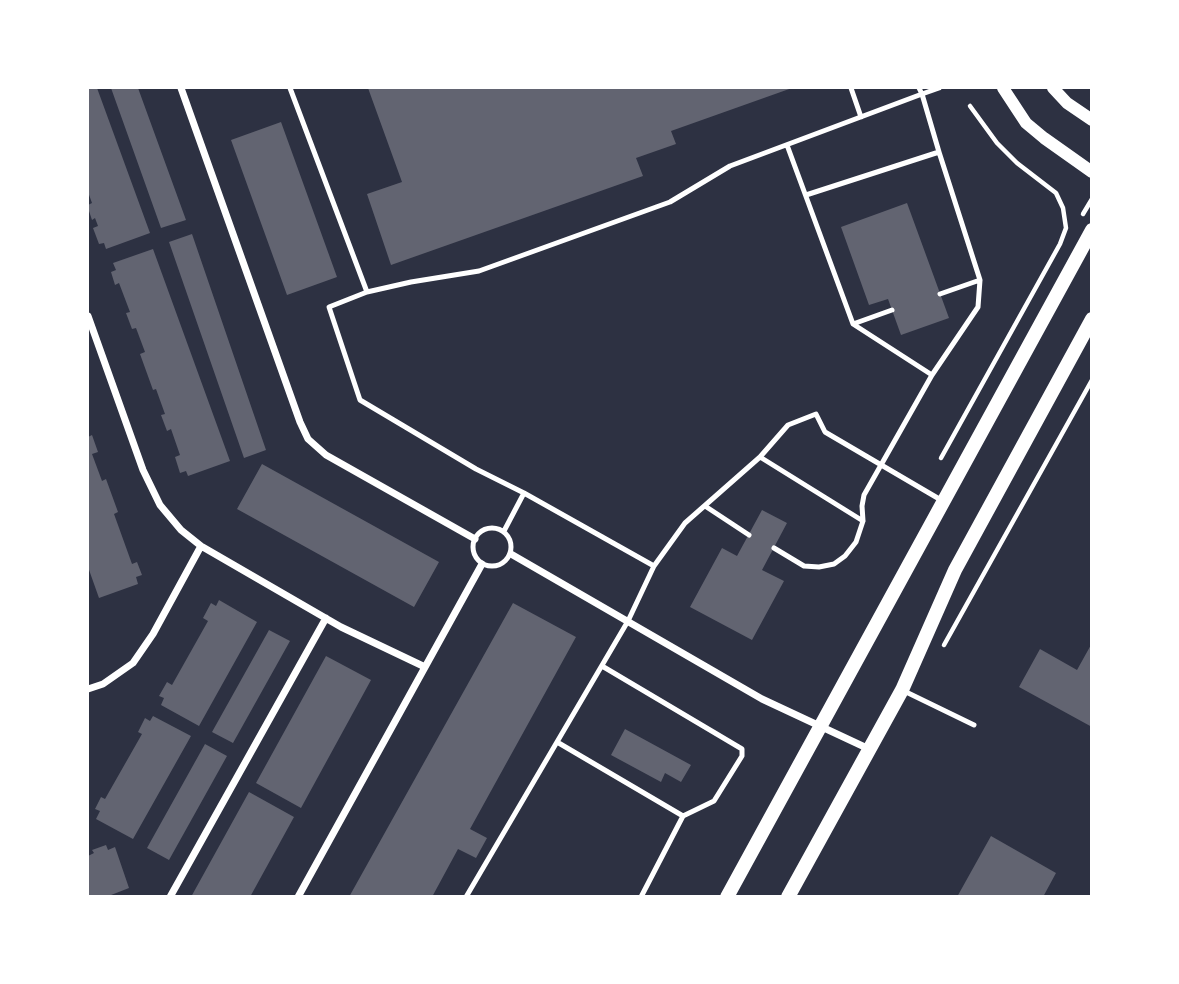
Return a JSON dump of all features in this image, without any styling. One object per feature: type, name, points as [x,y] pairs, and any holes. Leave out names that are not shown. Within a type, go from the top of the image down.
[{"type":"main road","points":[[727,897],[1091,230]]},
{"type":"main road","points":[[788,897],[902,690],[955,570],[1091,319]]},
{"type":"street","points":[[181,88],[308,439],[326,455],[475,539]]},
{"type":"street","points":[[1003,88],[1026,123],[1091,172]]},
{"type":"street","points":[[1052,88],[1091,120]]},
{"type":"street","points":[[88,316],[143,470],[160,505],[181,530],[201,546],[326,618],[425,667]]},
{"type":"street","points":[[88,689],[103,684],[133,663],[153,634],[201,546]]},
{"type":"street","points":[[511,554],[762,699],[870,750]]},
{"type":"street","points":[[298,897],[482,564]]},
{"type":"street","points":[[170,897],[326,618]]},
{"type":"lane","points":[[290,88],[367,292]]},
{"type":"lane","points":[[851,88],[861,117]]},
{"type":"lane","points":[[654,566],[476,469],[360,400],[329,307],[367,292],[479,271],[670,202],[730,166],[861,117],[920,91],[939,88]]},
{"type":"lane","points":[[774,548],[804,566],[834,564],[845,556],[856,542],[863,521],[864,495],[932,375],[978,307],[980,280],[970,242],[920,91]]},
{"type":"lane","points":[[787,145],[853,324],[932,375]]},
{"type":"lane","points":[[806,195],[939,152]]},
{"type":"lane","points":[[940,294],[980,280]]},
{"type":"lane","points":[[853,324],[892,310]]},
{"type":"lane","points":[[466,897],[628,621],[654,566],[685,523],[760,457],[788,425],[816,414],[825,432],[942,501]]},
{"type":"lane","points":[[760,457],[863,521]]},
{"type":"lane","points":[[503,531],[524,493]]},
{"type":"lane","points":[[705,506],[749,535]]},
{"type":"lane","points":[[485,529],[503,531],[511,542],[511,554],[502,565],[496,567],[482,564],[472,549],[475,539],[485,529]]},
{"type":"lane","points":[[602,666],[742,748],[742,756],[715,801],[683,816],[640,897]]},
{"type":"lane","points":[[902,690],[974,725]]},
{"type":"lane","points":[[557,742],[683,816]]},
{"type":"path","points":[[942,458],[1060,244],[1066,228],[1058,196],[997,143],[970,106]]},
{"type":"path","points":[[1058,196],[1062,189]]},
{"type":"path","points":[[1063,211],[1071,215]]},
{"type":"building","points":[[88,88],[97,88],[150,233],[106,249],[104,243],[99,244],[93,228],[98,226],[95,218],[92,220],[88,208],[92,203],[88,192]]},
{"type":"building","points":[[111,88],[138,88],[186,220],[161,228]]},
{"type":"building","points":[[368,88],[792,88],[671,131],[676,144],[636,158],[643,176],[391,265],[367,194],[402,182]]},
{"type":"building","points":[[281,122],[337,277],[287,295],[231,140]]},
{"type":"building","points":[[907,203],[949,318],[901,335],[888,299],[869,305],[841,227]]},
{"type":"building","points":[[192,234],[266,450],[244,458],[169,242]]},
{"type":"building","points":[[153,249],[230,461],[188,476],[186,471],[180,473],[175,457],[180,455],[171,429],[167,431],[161,415],[165,414],[140,354],[145,352],[136,328],[132,329],[126,313],[130,312],[119,283],[115,285],[111,272],[116,270],[113,263]]},
{"type":"building","points":[[92,435],[98,452],[92,454],[102,481],[106,479],[118,512],[114,514],[132,564],[137,562],[142,575],[136,577],[138,584],[99,598],[88,567],[88,437]]},
{"type":"building","points":[[262,464],[439,562],[414,607],[237,509]]},
{"type":"building","points":[[762,510],[787,523],[762,570],[784,581],[752,640],[690,607],[722,548],[737,556]]},
{"type":"building","points":[[219,600],[257,622],[199,726],[161,705],[164,698],[159,696],[167,682],[172,685],[208,621],[203,618],[211,603],[216,606]]},
{"type":"building","points":[[513,603],[576,637],[470,829],[487,838],[476,858],[458,849],[432,897],[349,897]]},
{"type":"building","points":[[269,630],[290,641],[233,743],[212,732]]},
{"type":"building","points":[[1092,643],[1092,727],[1019,687],[1040,649],[1077,670]]},
{"type":"building","points":[[326,656],[371,680],[301,808],[256,783]]},
{"type":"building","points":[[153,716],[191,736],[133,839],[96,819],[100,811],[95,809],[101,797],[105,799],[142,734],[138,732],[145,718],[150,721]]},
{"type":"building","points":[[625,729],[691,765],[681,782],[665,773],[661,782],[611,755]]},
{"type":"building","points":[[205,744],[227,756],[169,860],[147,848]]},
{"type":"building","points":[[249,792],[294,817],[250,897],[191,897]]},
{"type":"building","points":[[991,836],[1056,873],[1043,897],[957,897]]},
{"type":"building","points":[[106,845],[108,850],[115,847],[129,888],[106,897],[88,897],[88,856],[94,853],[92,850]]}]
